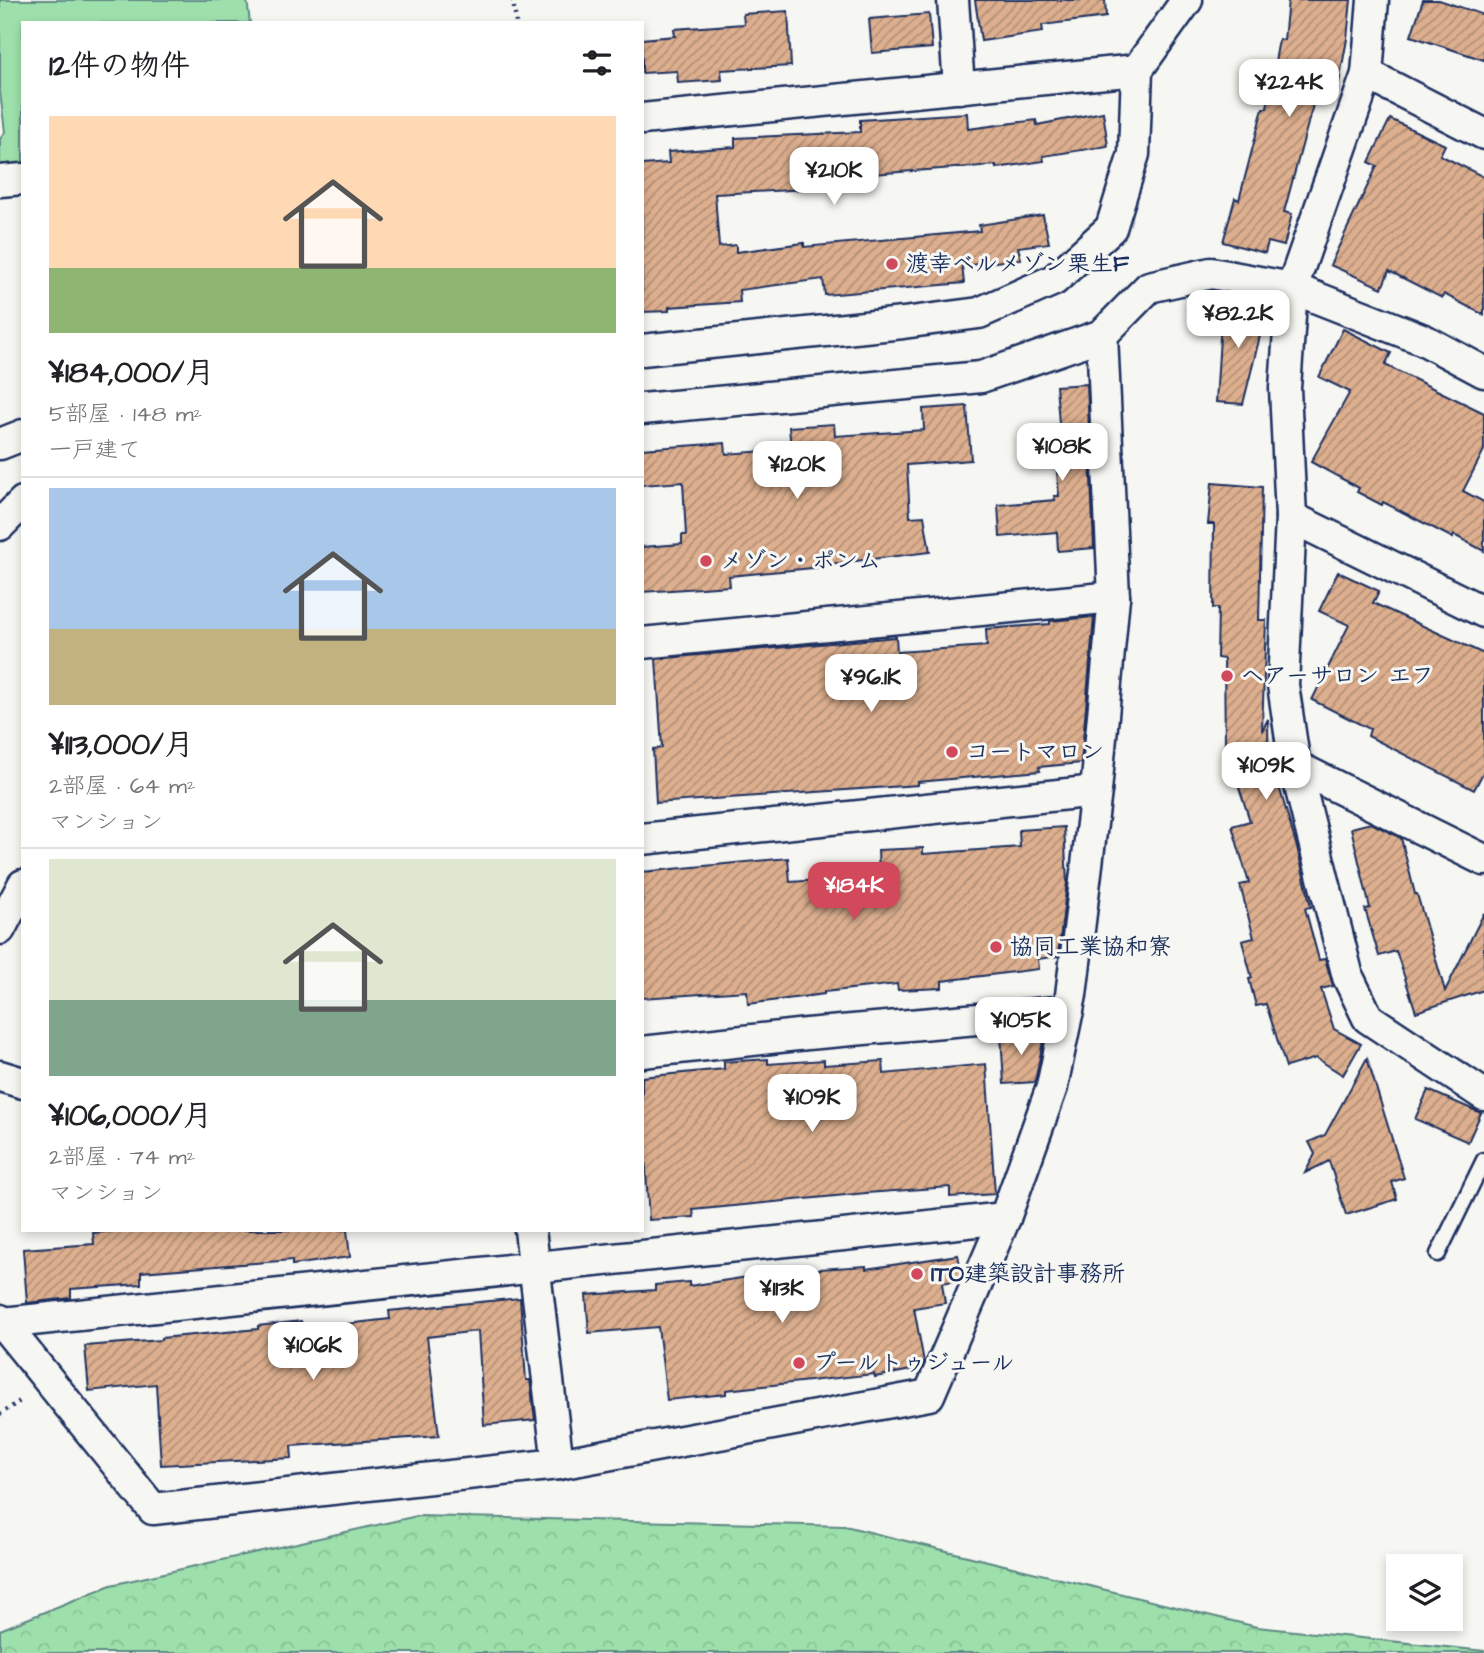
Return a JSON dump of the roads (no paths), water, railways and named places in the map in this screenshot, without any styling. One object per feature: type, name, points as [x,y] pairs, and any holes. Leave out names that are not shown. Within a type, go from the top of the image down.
[{"type":"street","points":[[953,0],[959,88]]},
{"type":"street","points":[[644,350],[979,313],[1055,281],[1111,228],[1134,154],[1137,70],[1187,0]]},
{"type":"street","points":[[1373,0],[1367,74],[1292,288],[1285,388],[1291,517],[1283,685],[1295,766],[1348,977],[1368,1018],[1484,1095]]},
{"type":"street","points":[[644,119],[1137,70]]},
{"type":"street","points":[[1367,74],[1484,134]]},
{"type":"street","points":[[0,181],[21,179]]},
{"type":"street","points":[[644,409],[981,377],[1102,335],[1149,287],[1211,273],[1292,288],[1424,340],[1484,372]]},
{"type":"street","points":[[1,1322],[153,1508],[558,1464],[929,1395],[1005,1218],[1052,1087],[1068,1011],[1096,791],[1114,597],[1102,335]]},
{"type":"street","points":[[0,444],[21,436]]},
{"type":"street","points":[[0,525],[21,504]]},
{"type":"street","points":[[1291,517],[1484,612]]},
{"type":"street","points":[[644,643],[1114,597]]},
{"type":"street","points":[[1295,766],[1484,860]]},
{"type":"street","points":[[644,839],[1096,791]]},
{"type":"street","points":[[644,1052],[1068,1011]]},
{"type":"street","points":[[0,1076],[21,1082]]},
{"type":"street","points":[[1,1322],[1005,1218]]},
{"type":"street","points":[[530,1232],[558,1464]]},
{"type":"lane","points":[[1438,1254],[1484,1160]]},
{"type":"place","name":"渡幸ベルメゾン栗生F","points":[[892,264]]},
{"type":"place","name":"メゾン・ポンム","points":[[706,561]]},
{"type":"place","name":"ヘアーサロン エフ","points":[[1227,676]]},
{"type":"place","name":"コートマロン","points":[[952,752]]},
{"type":"place","name":"協同工業協和寮","points":[[996,947]]},
{"type":"place","name":"ITO建築設計事務所","points":[[917,1274]]},
{"type":"place","name":"プールトゥジュール","points":[[799,1363]]}]
